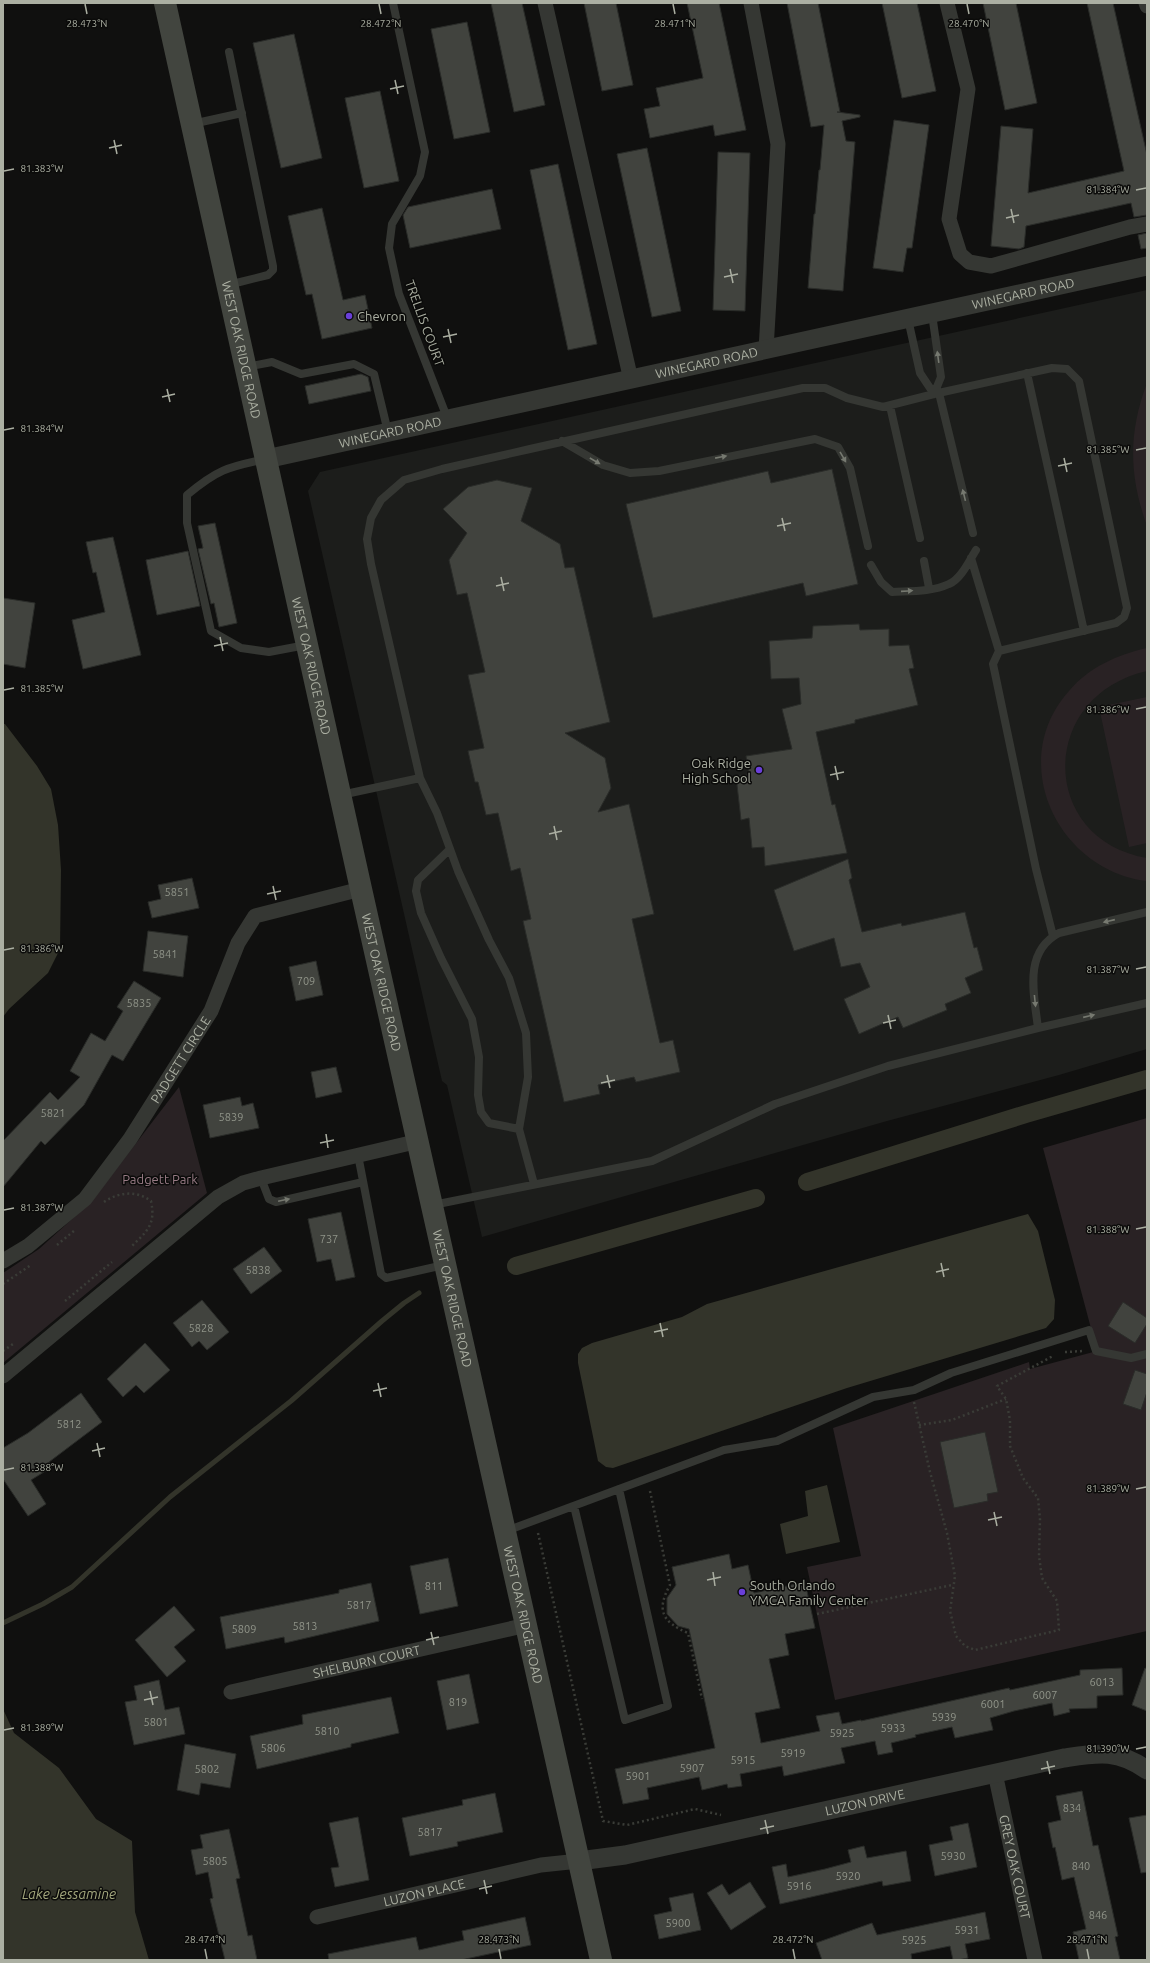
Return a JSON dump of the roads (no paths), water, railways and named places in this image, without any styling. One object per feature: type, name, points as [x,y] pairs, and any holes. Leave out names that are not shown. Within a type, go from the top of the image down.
[{"type":"main road","name":"WEST OAK RIDGE ROAD","points":[[165,3],[340,795],[419,1141],[601,1960]]},
{"type":"street","points":[[546,3],[631,380]]},
{"type":"street","points":[[751,3],[778,144],[766,350]]},
{"type":"street","points":[[946,3],[968,89],[949,219],[960,254],[969,262],[991,266],[1130,227],[1147,224]]},
{"type":"street","name":"WINEGARD ROAD","points":[[266,459],[1147,266]]},
{"type":"street","name":"PADGETT CIRCLE","points":[[3,1261],[28,1246],[85,1198],[130,1139],[211,1011],[238,943],[255,916],[361,889]]},
{"type":"street","points":[[3,1376],[218,1197],[243,1183],[419,1141]]},
{"type":"street","name":"SHELBURN COURT","points":[[230,1692],[527,1625]]},
{"type":"street","name":"LUZON DRIVE","points":[[579,1861],[625,1856],[995,1773],[1100,1753],[1132,1760],[1147,1770]]},
{"type":"street","name":"GREY OAK COURT","points":[[995,1773],[1035,1960]]},
{"type":"street","name":"LUZON PLACE","points":[[317,1917],[541,1866],[579,1861]]},
{"type":"lane","name":"TRELLIS COURT","points":[[393,3],[425,152],[420,176],[392,224],[389,248],[399,294],[448,420]]},
{"type":"lane","points":[[227,285],[268,275],[273,270],[274,266],[229,52]]},
{"type":"lane","points":[[192,124],[242,113]]},
{"type":"lane","points":[[932,314],[941,377],[936,393]]},
{"type":"lane","points":[[908,319],[920,373],[936,393],[973,533]]},
{"type":"lane","points":[[245,368],[272,362],[301,374],[354,364],[374,374],[389,433]]},
{"type":"lane","points":[[534,1184],[519,1129],[528,1077],[526,1033],[509,978],[489,940],[450,849],[437,813],[420,778],[371,564],[367,539],[371,518],[382,500],[404,480],[442,469],[803,388],[825,388],[847,398],[883,407],[936,393],[1027,373],[1052,368],[1067,369],[1079,380],[1127,608],[1124,617],[1116,623],[998,651]]},
{"type":"lane","points":[[1027,373],[1084,631]]},
{"type":"lane","points":[[890,406],[920,538]]},
{"type":"lane","points":[[562,441],[603,465],[630,474],[658,471],[815,439],[838,447],[850,468],[868,546]]},
{"type":"lane","points":[[266,459],[225,468],[209,477],[187,495],[188,530],[211,631],[240,648],[269,652],[307,645]]},
{"type":"lane","points":[[871,564],[881,582],[892,592],[929,588],[950,584],[964,569],[976,550]]},
{"type":"lane","points":[[971,558],[998,651],[993,664],[1036,868],[1053,936]]},
{"type":"lane","points":[[924,561],[929,588]]},
{"type":"lane","points":[[340,795],[420,778]]},
{"type":"lane","points":[[450,849],[418,880],[416,891],[421,913],[441,958],[472,1019],[479,1057],[478,1095],[481,1112],[489,1123],[519,1129]]},
{"type":"lane","points":[[1038,1028],[1033,984],[1034,965],[1040,949],[1048,938],[1059,933],[1147,912]]},
{"type":"lane","points":[[433,1205],[652,1161],[768,1107],[888,1066],[1038,1028],[1147,1003]]},
{"type":"lane","points":[[358,1155],[381,1274],[386,1278],[446,1265]]},
{"type":"lane","points":[[261,1178],[269,1199],[276,1202],[363,1182]]},
{"type":"lane","points":[[506,1531],[724,1450],[777,1440],[873,1397],[914,1390],[951,1373],[1089,1330],[1096,1351],[1131,1358],[1147,1354]]},
{"type":"lane","points":[[574,1506],[625,1720],[668,1706],[619,1489]]},
{"type":"water","points":[[3,724],[5,724],[37,766],[51,789],[58,825],[61,870],[60,949],[48,973],[9,1009],[3,1017]]},
{"type":"water","points":[[1028,1214],[1038,1231],[1055,1300],[1054,1319],[1046,1328],[847,1388],[613,1468],[606,1467],[598,1461],[578,1363],[578,1354],[582,1348],[592,1343],[682,1317],[707,1304]]},
{"type":"water","points":[[827,1485],[840,1542],[786,1554],[780,1524],[808,1516],[805,1491]]},
{"type":"water","name":"Lake Jessamine","points":[[3,1709],[14,1733],[59,1768],[96,1819],[132,1841],[135,1912],[149,1960],[3,1960]]},
{"type":"waterway","points":[[807,1182],[1026,1114],[1147,1079]]},
{"type":"waterway","points":[[516,1266],[756,1198]]},
{"type":"waterway","points":[[3,1623],[43,1604],[72,1587],[170,1497],[291,1401],[382,1321],[419,1293]]},
{"type":"place","name":"Chevron","points":[[349,316]]},
{"type":"place","name":"Oak Ridge High School","points":[[759,770]]},
{"type":"place","name":"South Orlando YMCA Family Center","points":[[742,1592]]},
{"type":"park label","name":"Padgett Park","points":[[160,1179]]}]
